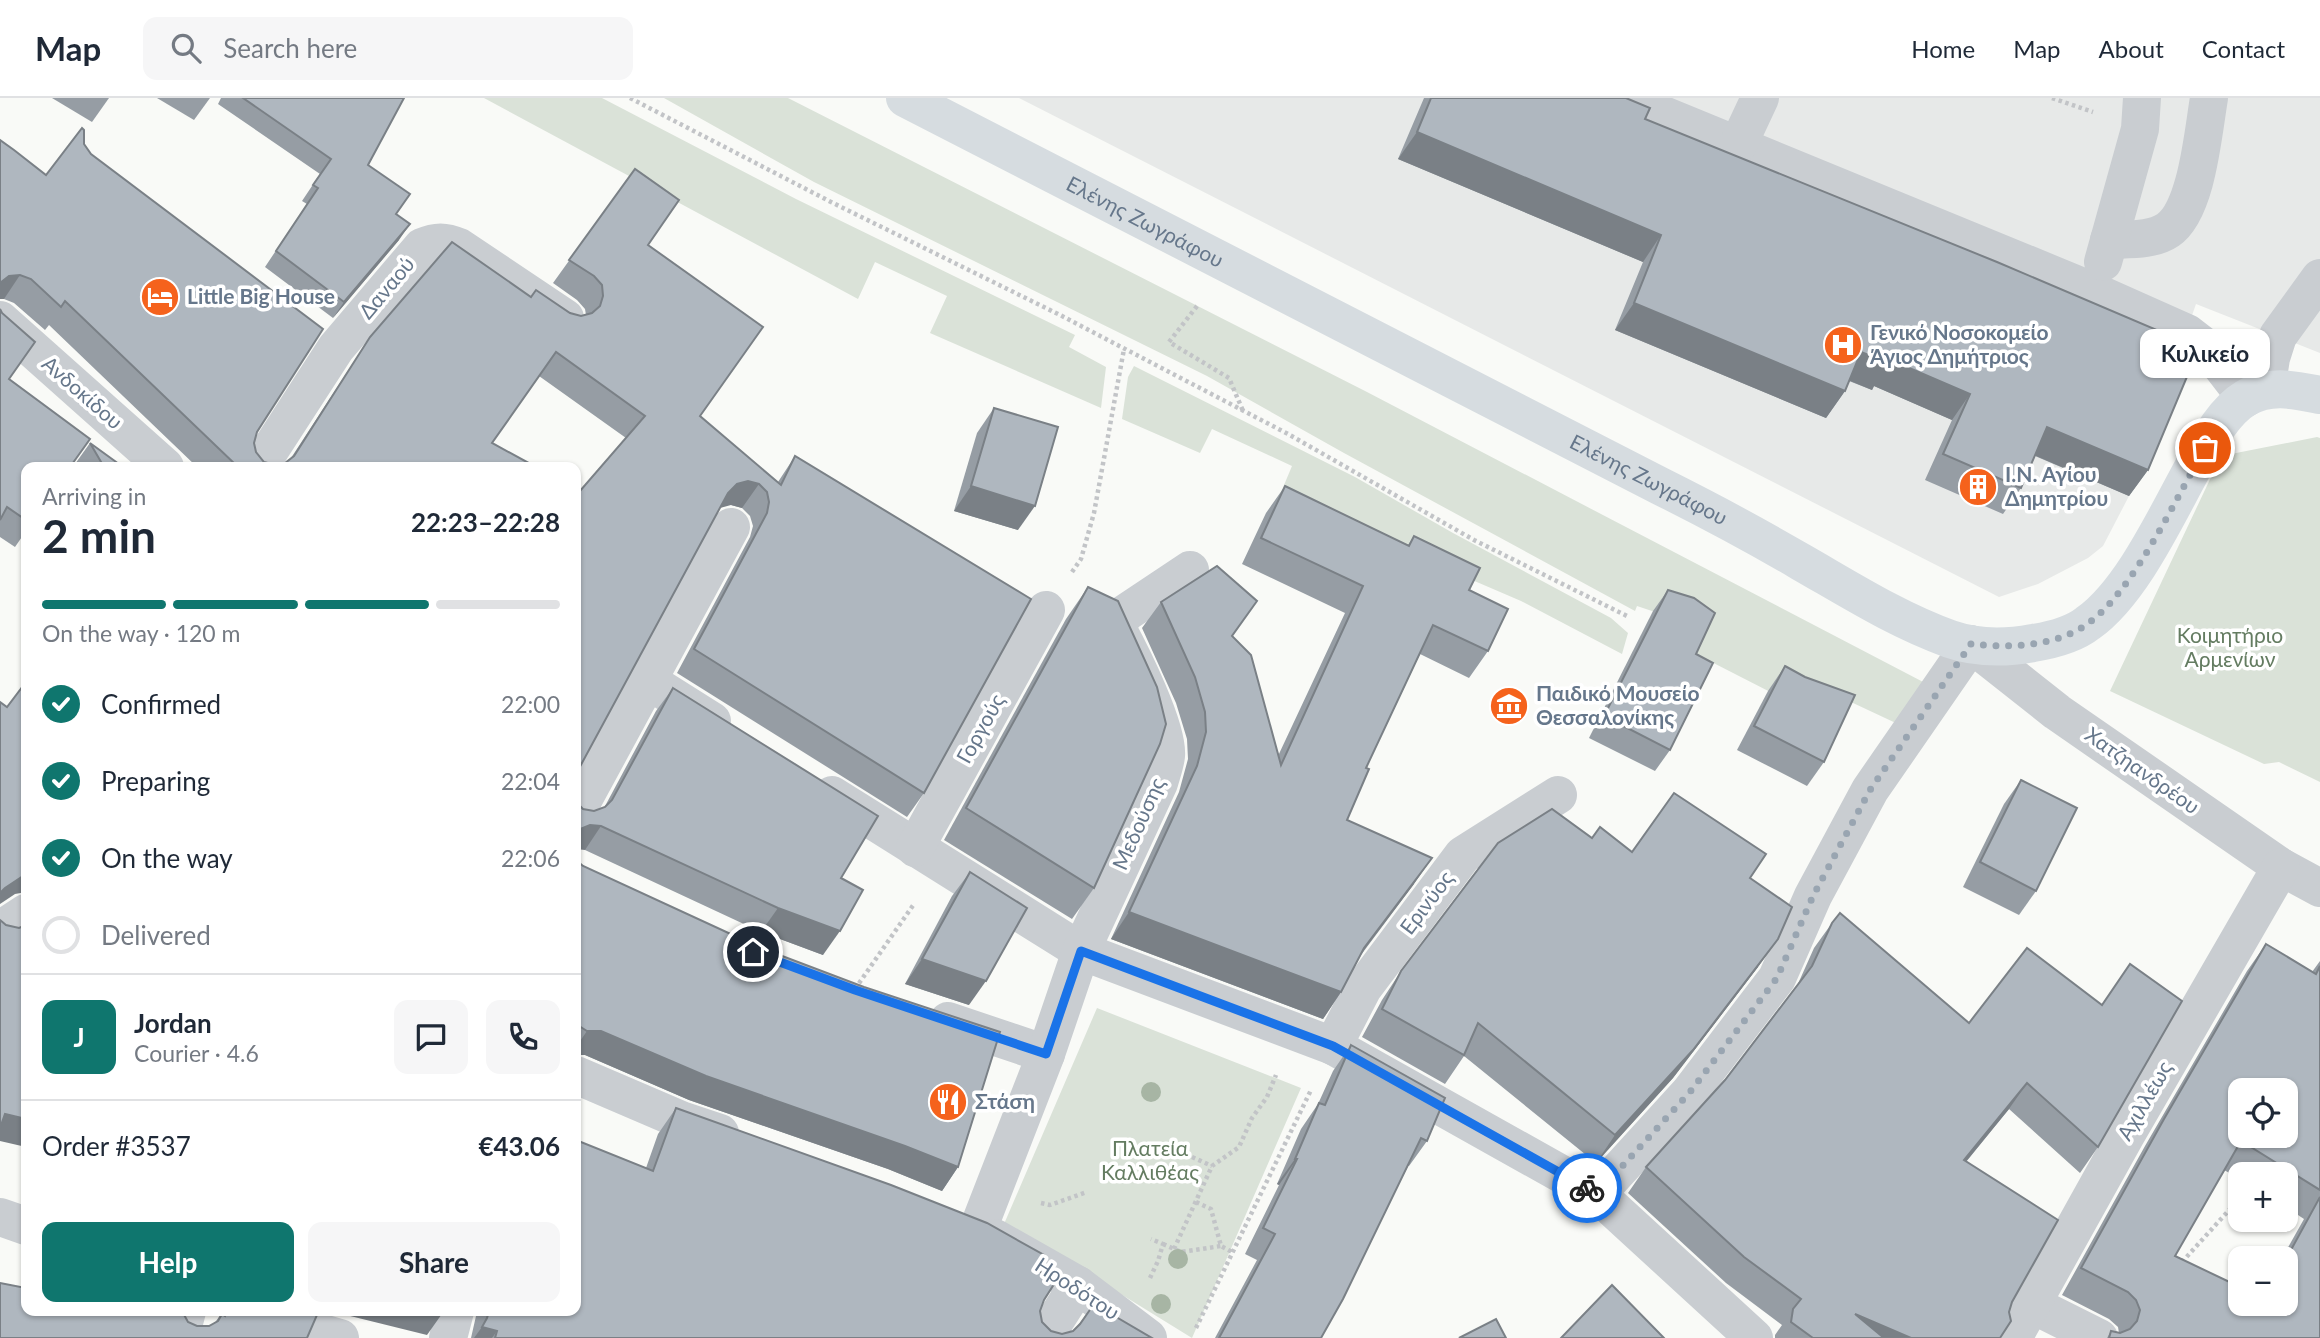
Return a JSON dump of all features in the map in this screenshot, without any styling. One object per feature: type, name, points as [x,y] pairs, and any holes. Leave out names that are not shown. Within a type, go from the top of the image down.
[{"type":"main road","name":"Ελένης Ζωγράφου","points":[[905,98],[1679,496],[1910,623],[1956,641],[2003,647],[2032,643],[2071,633],[2091,621],[2123,588],[2205,448],[2227,416],[2256,394]]},
{"type":"main road","points":[[2256,394],[2288,389],[2320,395]]},
{"type":"street","points":[[1622,98],[2095,292],[2187,333],[2256,394],[2278,336],[2320,278]]},
{"type":"street","points":[[1738,145],[1760,98]]},
{"type":"street","points":[[2095,292],[2140,129],[2142,98]]},
{"type":"street","points":[[2109,240],[2138,239],[2155,235],[2166,231],[2181,218],[2190,198],[2209,98]]},
{"type":"street","name":"Δαναού","points":[[262,462],[336,348],[422,247],[434,242],[447,242],[459,247],[565,318]]},
{"type":"street","name":"Ανδοκίδου","points":[[0,320],[159,462]]},
{"type":"street","points":[[304,323],[336,348]]},
{"type":"street","points":[[581,804],[732,527]]},
{"type":"street","name":"Μεδούσης","points":[[1081,951],[1159,783],[1167,755],[1161,726],[1132,656],[1117,628],[1124,614],[1191,570]]},
{"type":"street","name":"Γοργούς","points":[[929,856],[1046,610]]},
{"type":"street","name":"Χατζηανδρέου","points":[[1971,644],[2057,712],[2281,867],[2320,888]]},
{"type":"street","points":[[1597,1194],[1690,1092],[1777,978],[1813,896],[1870,790],[1971,644]]},
{"type":"street","points":[[648,680],[738,736]]},
{"type":"street","points":[[805,778],[1081,951],[1333,1046],[1597,1194],[1755,1338]]},
{"type":"street","name":"Ερινύος","points":[[1333,1046],[1363,988],[1463,855],[1558,795]]},
{"type":"street","name":"Αχιλλέως","points":[[2013,1338],[2126,1135],[2281,867]]},
{"type":"street","points":[[0,930],[21,916]]},
{"type":"street","points":[[855,990],[1046,1054],[1081,951]]},
{"type":"street","name":"Ηροδότου","points":[[1046,1054],[961,1222],[1078,1285],[1148,1338]]},
{"type":"street","points":[[581,1077],[681,1120],[756,1146]]},
{"type":"street","points":[[0,1217],[21,1224]]},
{"type":"street","points":[[1044,1338],[1078,1285]]},
{"type":"street","points":[[2033,1305],[2099,1338]]},
{"type":"street","points":[[180,1338],[186,1316]]},
{"type":"street","points":[[263,1316],[340,1338]]},
{"type":"street","points":[[448,1338],[454,1316]]},
{"type":"path","points":[[630,98],[1124,349],[1288,435],[1487,547],[1627,616]]},
{"type":"path","points":[[1169,342],[1229,378],[1244,413]]},
{"type":"path","points":[[1046,610],[1081,559],[1088,536],[1124,349]]},
{"type":"path","points":[[855,990],[929,856]]},
{"type":"path","points":[[1174,1249],[1212,1166],[1238,1147],[1252,1118],[1267,1097],[1292,1030]]},
{"type":"path","points":[[1191,1338],[1333,1046]]},
{"type":"path","points":[[1192,1157],[1212,1166]]},
{"type":"path","points":[[1196,1202],[1212,1209],[1220,1246]]},
{"type":"path","points":[[2174,1272],[2228,1211]]},
{"type":"path","points":[[1151,1239],[1181,1252],[1220,1246],[1232,1252]]},
{"type":"path","points":[[1158,1261],[1163,1244]]},
{"type":"shaded area","name":"Γενικό Νοσοκομείο Άγιος Δημήτριος","points":[[1019,98],[2320,98],[2320,353],[2196,304],[2129,496],[2103,546],[2088,558],[2038,584],[1999,597]]},
{"type":"green space","points":[[484,98],[602,98],[796,199],[1075,335],[1069,347],[1106,367],[1101,408],[930,333],[947,296],[875,262],[858,299]]},
{"type":"green space","points":[[664,98],[788,98],[1367,392],[1927,684],[1900,725],[1836,695],[1788,701],[1692,652],[1679,620],[1637,606],[1635,611],[1207,376],[814,182]]},
{"type":"green space","points":[[1134,366],[1355,477],[1611,618],[1628,633],[1622,654],[1521,601],[1279,497],[1292,466],[1212,429],[1200,453],[1122,419],[1128,377]]},
{"type":"green space","name":"Κοιμητήριο Αρμενίων","points":[[2320,438],[2320,782],[2279,762],[2264,764],[2110,691],[2221,456]]},
{"type":"green space","name":"Πλατεία Καλλιθέας","points":[[1097,1008],[1301,1088],[1192,1338],[1085,1272],[1001,1231]]},
{"type":"building","points":[[243,98],[404,98],[368,165],[410,194],[396,214],[410,224],[344,302],[276,251],[318,188],[313,185],[331,159]]},
{"type":"building","points":[[1431,98],[1626,98],[1650,108],[1645,119],[1997,262],[2199,348],[2148,470],[2047,427],[2021,488],[1943,454],[1970,394],[1891,360],[1890,363],[1861,352],[1845,391],[1634,303],[1661,235],[1417,132]]},
{"type":"building","points":[[82,128],[84,144],[91,154],[323,329],[257,432],[254,443],[256,452],[264,462],[233,462],[65,301],[61,307],[31,279],[20,275],[9,276],[0,283],[0,140],[46,175]]},
{"type":"building","points":[[635,169],[679,200],[648,245],[763,327],[700,416],[781,485],[795,456],[1031,599],[924,793],[694,649],[767,513],[767,492],[759,484],[748,481],[737,484],[728,493],[581,765],[581,490],[645,416],[556,352],[492,443],[527,462],[286,462],[294,456],[370,337],[452,242],[531,297],[536,290],[570,313],[581,316],[592,313],[600,306],[602,285],[594,276],[569,260]]},
{"type":"building","points":[[0,309],[35,342],[9,379],[90,439],[74,462],[21,462],[21,517],[7,507],[0,520]]},
{"type":"building","points":[[994,408],[1058,427],[1035,506],[971,486]]},
{"type":"building","points":[[90,443],[116,462],[101,462]]},
{"type":"building","points":[[1285,486],[1409,546],[1414,536],[1480,568],[1469,590],[1508,609],[1488,651],[1433,625],[1366,768],[1369,769],[1347,820],[1432,858],[1364,948],[1341,992],[1129,912],[1197,766],[1206,732],[1205,712],[1195,677],[1161,602],[1217,566],[1257,601],[1232,636],[1251,655],[1281,765],[1363,586],[1261,538]]},
{"type":"building","points":[[1088,587],[1118,601],[1157,687],[1166,724],[1160,744],[1094,888],[966,808]]},
{"type":"building","points":[[1668,590],[1694,598],[1715,613],[1696,654],[1713,663],[1670,750],[1604,716]]},
{"type":"building","points":[[1785,666],[1805,677],[1855,695],[1824,762],[1754,726]]},
{"type":"building","points":[[673,688],[878,816],[841,878],[863,890],[840,931],[778,908],[601,826],[590,825],[581,829],[581,807],[594,811],[605,807],[612,800]]},
{"type":"building","points":[[21,689],[21,877],[0,893],[0,702],[7,707]]},
{"type":"building","points":[[2021,780],[2077,808],[2036,891],[1980,862]]},
{"type":"building","points":[[1674,793],[1766,854],[1750,878],[1792,907],[1778,939],[1693,1050],[1615,1135],[1478,1023],[1464,1055],[1382,1009],[1401,971],[1498,843],[1552,809],[1592,838],[1600,827],[1632,852]]},
{"type":"building","points":[[581,864],[761,948],[864,987],[1000,1032],[958,1167],[706,1076],[601,1031],[587,1031],[581,1027]]},
{"type":"building","points":[[970,872],[1027,908],[986,981],[922,959]]},
{"type":"building","points":[[1840,913],[1969,1023],[2027,948],[2102,1005],[2130,964],[2182,1001],[2098,1147],[2027,1083],[1964,1160],[2058,1220],[2012,1302],[2009,1312],[2011,1321],[2000,1338],[1911,1338],[1855,1314],[1884,1338],[1813,1338],[1791,1322],[1793,1309],[1801,1299],[1744,1257],[1646,1167],[1725,1080],[1812,966],[1832,923]]},
{"type":"building","points":[[0,920],[6,925],[21,927],[21,1118],[5,1114],[0,1128]]},
{"type":"building","points":[[2266,944],[2316,974],[2320,966],[2320,1190],[2298,1176],[2298,1162],[2275,1162],[2252,1148],[2298,1148],[2298,1078],[2228,1078],[2228,1148],[2237,1148],[2175,1256],[2228,1281],[2228,1316],[2298,1316],[2298,1246],[2293,1246],[2320,1197],[2320,1338],[2109,1338],[2111,1331],[2120,1333],[2130,1329],[2137,1321],[2140,1310],[2136,1300],[2128,1292],[2081,1268]]},
{"type":"building","points":[[1351,1045],[1445,1098],[1427,1141],[1421,1138],[1343,1299],[1321,1338],[1219,1338],[1275,1234],[1263,1228],[1297,1159],[1319,1103],[1325,1105]]},
{"type":"building","points":[[676,1108],[891,1185],[987,1223],[1044,1255],[1037,1270],[1056,1281],[1040,1311],[1042,1322],[1051,1331],[1062,1334],[1073,1331],[1094,1304],[1152,1338],[495,1338],[497,1331],[482,1327],[488,1316],[581,1316],[581,1142],[653,1171]]},
{"type":"building","points":[[0,1283],[21,1287],[21,1316],[185,1316],[188,1322],[197,1326],[209,1326],[221,1316],[317,1316],[307,1338],[0,1338]]},
{"type":"building","points":[[1612,1285],[1664,1338],[1561,1338]]},
{"type":"building","points":[[1496,1319],[1506,1338],[1459,1338]]},
{"type":"way so far","points":[[1587,1188],[1597,1194],[1690,1092],[1777,978],[1813,896],[1870,790],[1971,644],[2003,647],[2032,643],[2071,633],[2091,621],[2123,588],[2205,448]]},
{"type":"place","name":"Little Big House","points":[[160,297]]},
{"type":"place","name":"Γενικό Νοσοκομείο Άγιος Δημήτριος","points":[[1843,345]]},
{"type":"place","name":"Κυλικείο","points":[[2205,448]]},
{"type":"place","name":"Ι.Ν. Αγίου Δημητρίου","points":[[1978,487]]},
{"type":"place","name":"Παιδικό Μουσείο Θεσσαλονίκης","points":[[1509,706]]},
{"type":"place","name":"Στάση","points":[[948,1102]]},
{"type":"route","points":[[753,952],[855,990],[1046,1054],[1081,951],[1333,1046],[1587,1188]]}]
